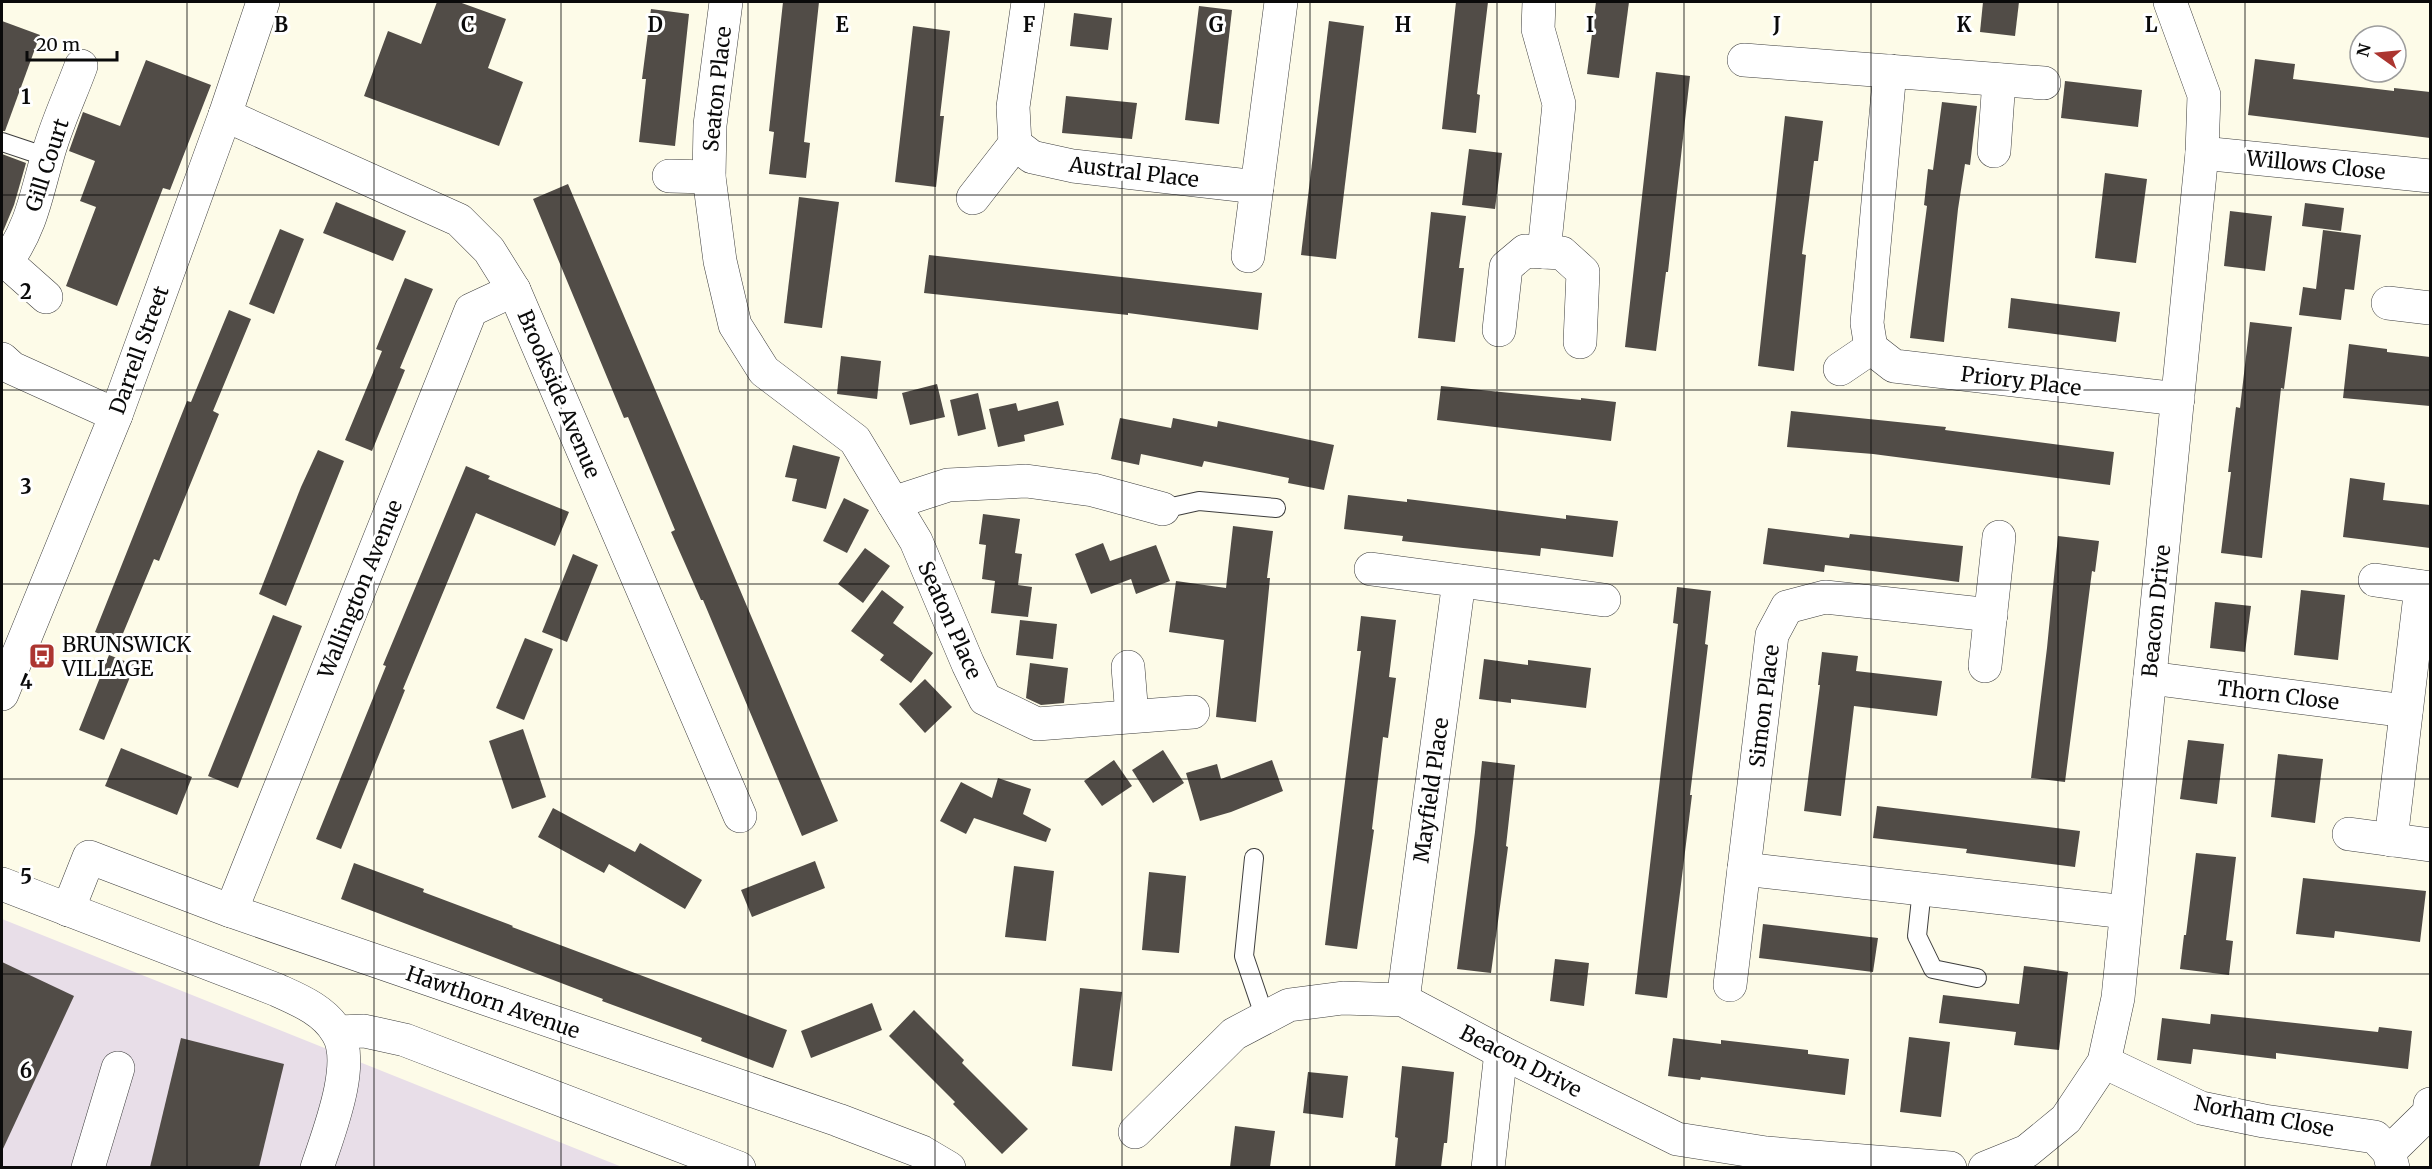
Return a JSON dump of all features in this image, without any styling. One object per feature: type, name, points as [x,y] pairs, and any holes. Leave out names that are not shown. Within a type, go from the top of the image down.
[{"type":"street","name":"Darrell Street","points":[[2,694],[116,415],[225,115],[262,2]]},
{"type":"street","name":"Seaton Place","points":[[726,2],[710,125],[709,177],[720,261],[735,325],[764,371],[855,440],[916,541],[985,699],[1037,724],[1194,712]]},
{"type":"street","points":[[973,198],[1015,144],[1013,107],[1028,2]]},
{"type":"street","points":[[1248,256],[1281,2]]},
{"type":"street","points":[[1539,2],[1538,29],[1559,104],[1544,252]]},
{"type":"street","name":"Beacon Drive","points":[[1985,1167],[2026,1152],[2066,1119],[2104,1062],[2118,998],[2202,153],[2204,95],[2170,2]]},
{"type":"street","points":[[1744,60],[2044,83]]},
{"type":"street","name":"Gill Court","points":[[4,260],[21,242],[42,180],[47,157],[81,66]]},
{"type":"street","points":[[1840,369],[1871,348],[1867,323],[1890,71]]},
{"type":"street","points":[[1994,151],[2000,80]]},
{"type":"street","name":"Brookside Avenue","points":[[225,115],[459,220],[489,250],[514,290],[740,816]]},
{"type":"street","name":"Austral Place","points":[[1015,144],[1032,157],[1073,166],[1257,187]]},
{"type":"street","name":"Willows Close","points":[[2202,153],[2430,176]]},
{"type":"street","name":"Seaton Place","points":[[669,176],[709,177]]},
{"type":"street","points":[[1499,330],[1506,267],[1525,251],[1562,254],[1583,272],[1580,342]]},
{"type":"street","points":[[4,260],[46,297]]},
{"type":"street","name":"Wallington Avenue","points":[[231,911],[471,310],[514,290]]},
{"type":"street","points":[[2388,303],[2430,308]]},
{"type":"street","name":"Priory Place","points":[[1871,348],[1894,366],[2178,399]]},
{"type":"street","points":[[5,372],[116,415]]},
{"type":"street","points":[[893,503],[948,485],[1026,481],[1066,473],[1094,490],[1163,510]]},
{"type":"street","points":[[1985,666],[2000,537]]},
{"type":"street","points":[[1371,569],[1604,600]]},
{"type":"street","name":"Mayfield Place","points":[[1403,1000],[1459,580]]},
{"type":"street","points":[[2376,580],[2426,587],[2406,711],[2391,840]]},
{"type":"street","name":"Simon Place","points":[[1730,985],[1772,634],[1787,607],[1825,597],[1991,615]]},
{"type":"street","points":[[1128,667],[1132,716]]},
{"type":"street","name":"Thorn Close","points":[[2150,678],[2406,711]]},
{"type":"street","points":[[2349,834],[2430,845]]},
{"type":"street","name":"Hawthorn Avenue","points":[[68,910],[89,857],[231,911],[838,1120],[922,1152],[950,1167]]},
{"type":"street","points":[[1744,869],[2126,912]]},
{"type":"street","points":[[2,884],[277,990],[313,1007],[338,1032],[345,1063],[340,1095],[317,1167]]},
{"type":"street","name":"Beacon Drive","points":[[1135,1132],[1234,1034],[1289,1005],[1343,998],[1403,1000],[1501,1052],[1677,1138],[1765,1160],[1950,1167]]},
{"type":"street","points":[[338,1032],[364,1030],[405,1040],[739,1167]]},
{"type":"street","points":[[1488,1167],[1501,1052]]},
{"type":"street","name":"Norham Close","points":[[2104,1062],[2200,1108],[2375,1137],[2391,1160],[2429,1113],[2430,1104]]},
{"type":"street","points":[[88,1167],[118,1068]]},
{"type":"lane","points":[[2,142],[47,157]]},
{"type":"lane","points":[[1163,510],[1198,501],[1276,508]]},
{"type":"lane","points":[[1254,858],[1244,957],[1265,1018]]},
{"type":"lane","points":[[1922,889],[1917,936],[1933,969],[1977,978]]},
{"type":"shaded area","points":[[2,919],[622,1167],[2,1167]]},
{"type":"building","points":[[437,2],[459,2],[506,19],[488,68],[523,82],[499,146],[364,96],[388,31],[421,44]]},
{"type":"building","points":[[783,2],[819,2],[804,142],[810,143],[806,178],[769,174],[774,132],[769,131]]},
{"type":"building","points":[[1456,2],[1488,2],[1477,94],[1480,95],[1476,133],[1442,129]]},
{"type":"building","points":[[1596,2],[1629,2],[1619,78],[1587,74]]},
{"type":"building","points":[[1983,2],[2019,2],[2015,36],[1980,32]]},
{"type":"building","points":[[1199,6],[1232,10],[1219,124],[1185,120]]},
{"type":"building","points":[[651,9],[689,14],[675,146],[639,142],[646,79],[642,79]]},
{"type":"building","points":[[1074,13],[1112,18],[1108,50],[1070,46]]},
{"type":"building","points":[[2,21],[40,35],[5,131],[2,131]]},
{"type":"building","points":[[1329,21],[1364,26],[1336,259],[1301,255]]},
{"type":"building","points":[[913,26],[950,31],[940,116],[944,116],[936,187],[895,182]]},
{"type":"building","points":[[2255,59],[2295,64],[2293,79],[2394,91],[2394,88],[2430,92],[2430,138],[2248,115]]},
{"type":"building","points":[[146,60],[211,85],[170,190],[163,188],[117,306],[66,286],[96,207],[80,201],[95,161],[69,151],[83,112],[120,126]]},
{"type":"building","points":[[1656,72],[1690,76],[1668,272],[1666,272],[1656,351],[1625,347]]},
{"type":"building","points":[[2065,81],[2142,90],[2138,127],[2061,118]]},
{"type":"building","points":[[1066,96],[1137,103],[1132,139],[1062,133]]},
{"type":"building","points":[[1942,102],[1977,106],[1970,165],[1965,164],[1958,209],[1944,342],[1910,338],[1927,206],[1924,205],[1928,169],[1933,170]]},
{"type":"building","points":[[1785,116],[1823,121],[1818,161],[1814,161],[1802,254],[1806,255],[1794,371],[1758,366]]},
{"type":"building","points":[[1469,149],[1502,153],[1495,209],[1462,205]]},
{"type":"building","points":[[2,154],[26,163],[14,205],[2,234]]},
{"type":"building","points":[[2105,173],[2147,179],[2136,263],[2095,258]]},
{"type":"building","points":[[568,184],[838,821],[802,836],[703,600],[701,600],[671,532],[675,530],[628,417],[624,418],[533,199]]},
{"type":"building","points":[[799,197],[839,202],[822,328],[784,323]]},
{"type":"building","points":[[336,202],[406,231],[393,261],[323,233]]},
{"type":"building","points":[[2305,203],[2344,208],[2341,231],[2302,226]]},
{"type":"building","points":[[2230,211],[2272,216],[2265,271],[2224,266]]},
{"type":"building","points":[[1431,212],[1466,216],[1459,268],[1464,268],[1455,342],[1418,338]]},
{"type":"building","points":[[280,229],[304,239],[274,314],[249,304]]},
{"type":"building","points":[[2323,230],[2361,235],[2354,290],[2345,289],[2341,320],[2299,315],[2303,287],[2316,289]]},
{"type":"building","points":[[929,255],[1262,293],[1258,330],[1128,313],[1128,315],[924,293]]},
{"type":"building","points":[[405,278],[433,289],[400,368],[405,370],[372,451],[345,440],[382,351],[376,349]]},
{"type":"building","points":[[2011,298],[2120,312],[2116,342],[2008,328]]},
{"type":"building","points":[[229,310],[251,319],[213,411],[219,414],[159,561],[154,559],[119,643],[95,632],[187,401],[191,402]]},
{"type":"building","points":[[2250,322],[2292,327],[2284,389],[2281,388],[2262,558],[2221,553],[2236,407],[2240,408]]},
{"type":"building","points":[[2349,344],[2387,349],[2387,352],[2430,357],[2430,406],[2343,398]]},
{"type":"building","points":[[841,356],[881,361],[877,399],[837,394]]},
{"type":"building","points":[[937,384],[945,417],[910,425],[902,393]]},
{"type":"building","points":[[1441,386],[1616,402],[1611,441],[1437,420]]},
{"type":"building","points":[[978,393],[986,429],[958,436],[950,400]]},
{"type":"building","points":[[1058,401],[1064,425],[1024,435],[1025,441],[998,447],[989,409],[1016,403],[1018,411]]},
{"type":"building","points":[[1791,411],[1946,427],[1945,430],[2114,452],[2110,485],[1873,454],[1787,447]]},
{"type":"building","points":[[1120,418],[1171,428],[1173,418],[1217,427],[1218,421],[1334,445],[1324,490],[1288,483],[1289,478],[1204,461],[1202,467],[1141,454],[1139,465],[1111,459]]},
{"type":"building","points":[[793,445],[840,457],[826,509],[792,501],[797,479],[785,477]]},
{"type":"building","points":[[318,450],[344,461],[286,606],[259,594]]},
{"type":"building","points":[[466,466],[490,476],[488,479],[569,512],[555,546],[476,513],[403,689],[405,690],[341,849],[316,839],[386,666],[383,665]]},
{"type":"building","points":[[2350,478],[2385,483],[2383,500],[2430,505],[2430,548],[2343,537]]},
{"type":"building","points":[[1348,495],[1407,502],[1407,499],[1566,519],[1566,515],[1618,521],[1613,557],[1541,548],[1540,556],[1463,548],[1402,541],[1403,536],[1344,529]]},
{"type":"building","points":[[844,498],[869,510],[847,553],[823,541]]},
{"type":"building","points":[[983,514],[1020,519],[1015,553],[1022,554],[1018,585],[1032,587],[1028,617],[991,613],[995,581],[982,579],[986,545],[979,544]]},
{"type":"building","points":[[1233,526],[1273,531],[1267,578],[1270,578],[1256,722],[1216,717],[1224,640],[1169,632],[1176,581],[1226,588]]},
{"type":"building","points":[[1768,528],[1849,538],[1850,534],[1963,546],[1959,582],[1825,565],[1824,572],[1763,564]]},
{"type":"building","points":[[2058,536],[2099,541],[2095,572],[2092,571],[2065,782],[2031,778]]},
{"type":"building","points":[[1103,543],[1110,561],[1156,545],[1170,581],[1136,594],[1131,579],[1091,594],[1075,554]]},
{"type":"building","points":[[865,548],[890,566],[863,603],[838,584]]},
{"type":"building","points":[[573,554],[598,565],[567,642],[542,632]]},
{"type":"building","points":[[1677,587],[1711,591],[1705,644],[1708,645],[1690,795],[1692,795],[1667,998],[1635,994],[1678,624],[1673,623]]},
{"type":"building","points":[[882,590],[904,607],[893,623],[933,653],[911,683],[880,660],[884,655],[851,631]]},
{"type":"building","points":[[2301,590],[2345,595],[2338,660],[2294,655]]},
{"type":"building","points":[[2215,602],[2251,606],[2245,652],[2210,648]]},
{"type":"building","points":[[273,615],[302,626],[238,788],[208,776]]},
{"type":"building","points":[[1361,616],[1396,620],[1389,677],[1396,678],[1388,738],[1383,737],[1372,829],[1374,830],[1357,949],[1325,945],[1361,651],[1357,651]]},
{"type":"building","points":[[1020,620],[1057,624],[1053,659],[1016,655]]},
{"type":"building","points":[[525,638],[553,649],[524,720],[496,708]]},
{"type":"building","points":[[1822,652],[1858,656],[1856,671],[1942,681],[1937,716],[1854,706],[1841,816],[1804,811]]},
{"type":"building","points":[[109,655],[135,665],[104,740],[79,730]]},
{"type":"building","points":[[1484,659],[1528,665],[1528,660],[1591,668],[1586,708],[1511,699],[1511,703],[1479,699]]},
{"type":"building","points":[[1030,663],[1068,668],[1064,703],[1041,705],[1026,698]]},
{"type":"building","points":[[925,679],[952,707],[925,733],[899,704]]},
{"type":"building","points":[[523,729],[546,797],[512,809],[489,741]]},
{"type":"building","points":[[2188,740],[2224,744],[2217,804],[2180,799]]},
{"type":"building","points":[[121,748],[192,777],[177,815],[105,786]]},
{"type":"building","points":[[1163,750],[1184,783],[1153,803],[1132,770]]},
{"type":"building","points":[[2278,754],[2323,759],[2315,823],[2271,817]]},
{"type":"building","points":[[1114,760],[1132,786],[1102,806],[1084,781]]},
{"type":"building","points":[[1272,760],[1283,791],[1231,812],[1200,821],[1186,773],[1217,764],[1221,779]]},
{"type":"building","points":[[1482,761],[1515,765],[1506,846],[1508,847],[1491,973],[1457,969]]},
{"type":"building","points":[[998,778],[1031,789],[1023,814],[1051,829],[1046,842],[974,818],[966,834],[940,821],[961,782],[992,798]]},
{"type":"building","points":[[1877,806],[2080,831],[2075,867],[1966,853],[1967,849],[1873,838]]},
{"type":"building","points":[[553,808],[635,852],[640,843],[702,880],[685,909],[609,864],[604,873],[538,837]]},
{"type":"building","points":[[2196,853],[2236,857],[2226,940],[2233,941],[2229,975],[2180,969]]},
{"type":"building","points":[[815,861],[825,888],[752,917],[741,890]]},
{"type":"building","points":[[354,863],[424,889],[423,892],[512,927],[787,1030],[773,1068],[701,1041],[702,1038],[602,1001],[603,999],[341,899]]},
{"type":"building","points":[[1014,866],[1054,871],[1046,941],[1005,937]]},
{"type":"building","points":[[1149,872],[1186,876],[1179,953],[1142,950]]},
{"type":"building","points":[[2303,878],[2426,891],[2420,942],[2335,931],[2334,938],[2296,934]]},
{"type":"building","points":[[1763,924],[1878,938],[1873,972],[1759,958]]},
{"type":"building","points":[[1555,959],[1589,963],[1584,1006],[1550,1001]]},
{"type":"building","points":[[2,962],[74,996],[2,1151]]},
{"type":"building","points":[[2024,966],[2068,972],[2059,1050],[2014,1045],[2016,1032],[1939,1023],[1943,995],[2019,1004]]},
{"type":"building","points":[[1080,988],[1122,992],[1112,1071],[1072,1066]]},
{"type":"building","points":[[872,1003],[882,1030],[811,1058],[801,1031]]},
{"type":"building","points":[[914,1010],[964,1060],[962,1063],[1028,1129],[1002,1154],[953,1104],[955,1102],[889,1036]]},
{"type":"building","points":[[2211,1014],[2378,1032],[2379,1027],[2412,1031],[2408,1069],[2276,1053],[2276,1059],[2193,1049],[2191,1064],[2157,1060],[2162,1018],[2210,1024]]},
{"type":"building","points":[[1909,1037],[1950,1042],[1941,1117],[1900,1112]]},
{"type":"building","points":[[181,1038],[284,1064],[259,1167],[150,1167]]},
{"type":"building","points":[[1673,1038],[1721,1044],[1721,1040],[1808,1050],[1808,1054],[1849,1059],[1845,1095],[1701,1077],[1700,1080],[1668,1076]]},
{"type":"building","points":[[1402,1066],[1454,1072],[1447,1143],[1444,1143],[1441,1167],[1395,1167],[1398,1138],[1395,1137]]},
{"type":"building","points":[[1308,1072],[1348,1076],[1343,1118],[1303,1113]]},
{"type":"building","points":[[1235,1126],[1275,1131],[1270,1167],[1230,1167]]},
{"type":"place","name":"BRUNSWICK VILLAGE","points":[[42,656]]}]
